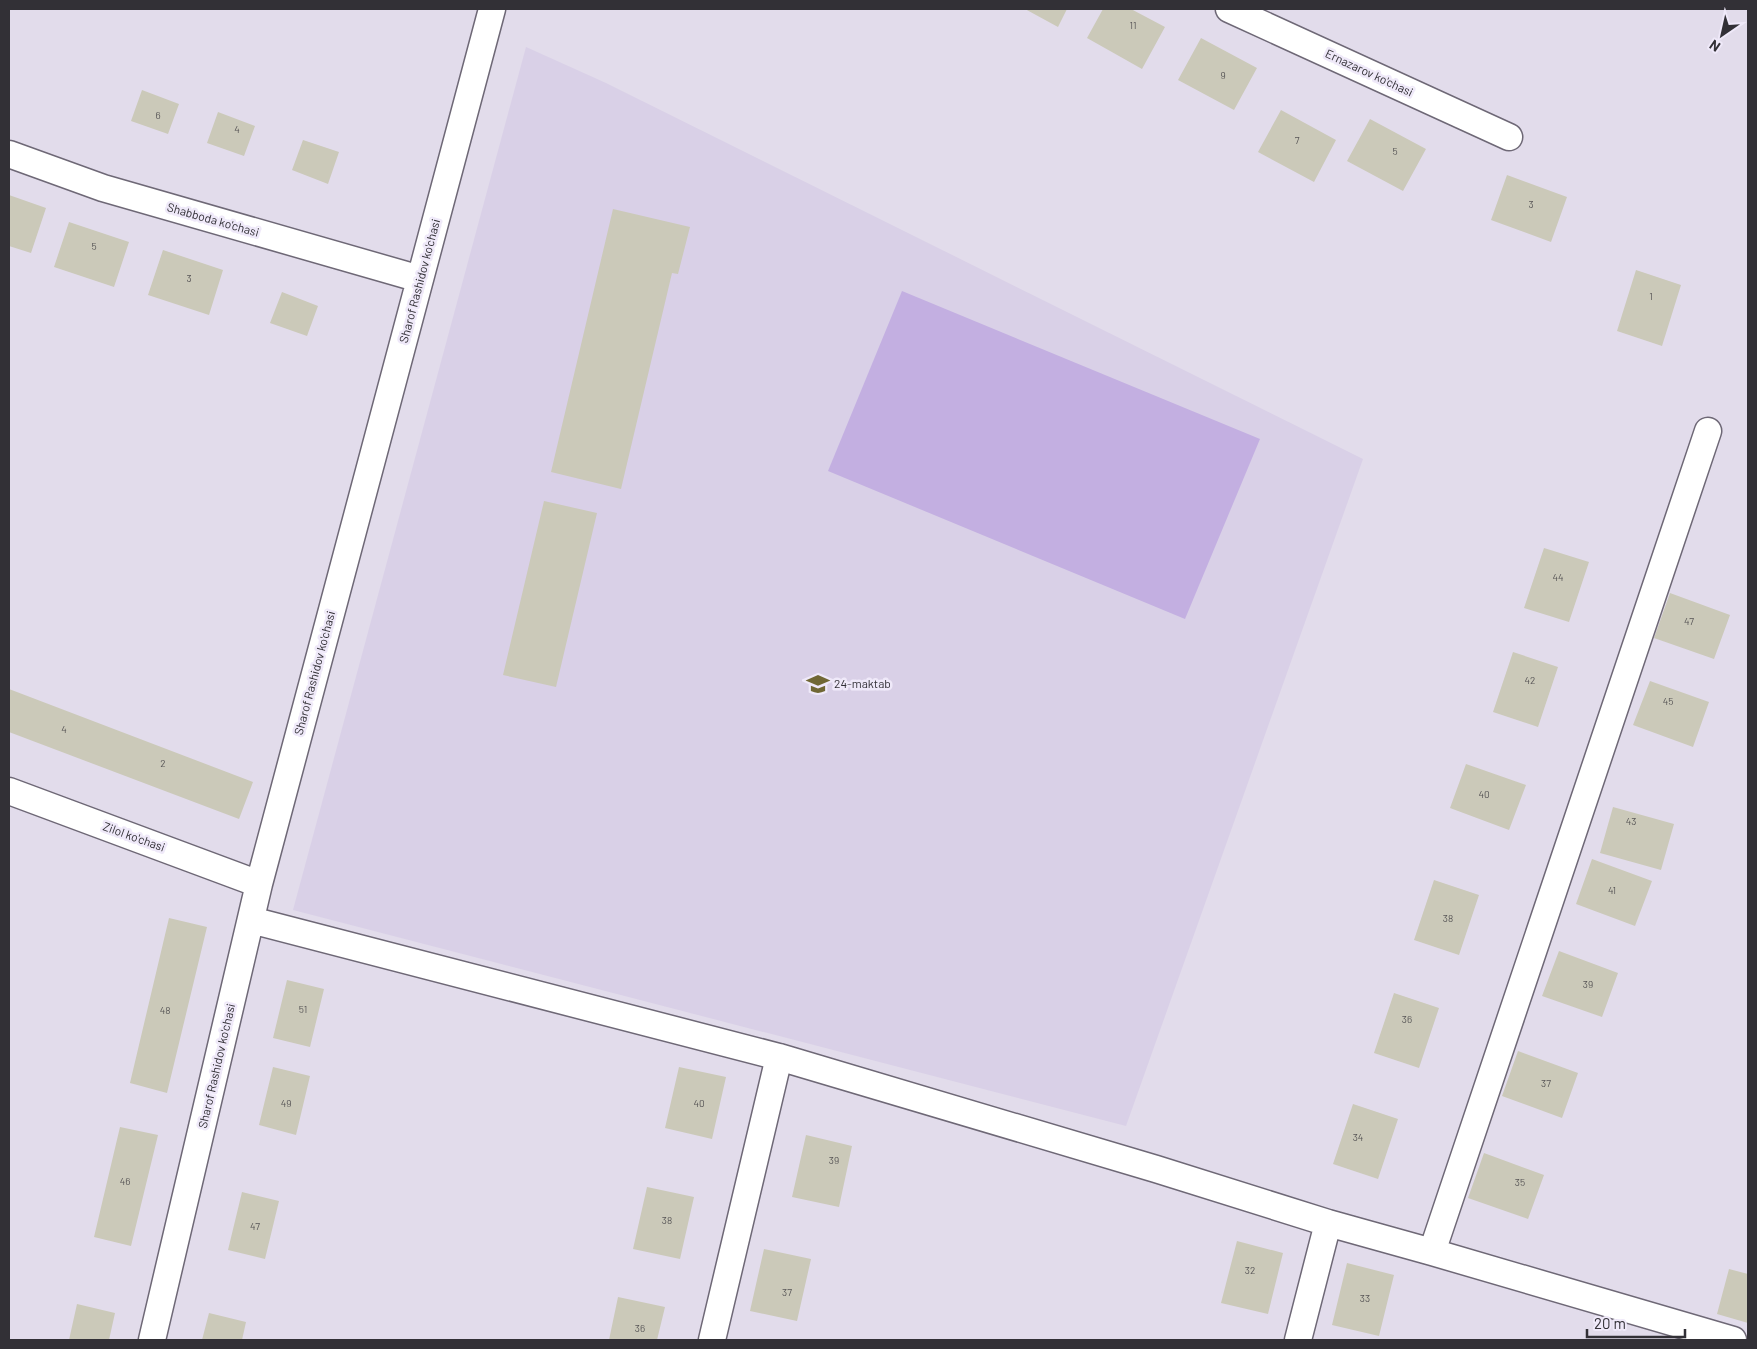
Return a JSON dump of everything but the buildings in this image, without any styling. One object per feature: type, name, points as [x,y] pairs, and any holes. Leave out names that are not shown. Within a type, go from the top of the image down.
[{"type":"street","name":"Sharof Rashidov ko'chasi","points":[[152,1340],[259,884],[492,9]]},
{"type":"street","name":"Ernazarov ko'chasi","points":[[1229,9],[1509,136]]},
{"type":"street","name":"Shabboda ko'chasi","points":[[9,154],[103,188],[420,279]]},
{"type":"street","points":[[1432,1252],[1708,431]]},
{"type":"street","name":"Zilol ko'chasi","points":[[9,791],[259,884]]},
{"type":"street","points":[[251,920],[779,1057],[1156,1169],[1328,1223],[1733,1340]]},
{"type":"street","points":[[712,1340],[779,1057]]},
{"type":"street","points":[[1298,1340],[1328,1223]]},
{"type":"shaded area","name":"24-maktab","points":[[526,47],[606,83],[1363,459],[1126,1126],[293,910]]},
{"type":"shaded area","points":[[902,291],[1260,439],[1185,619],[828,471]]},
{"type":"place","name":"24-maktab","points":[[818,684]]}]
